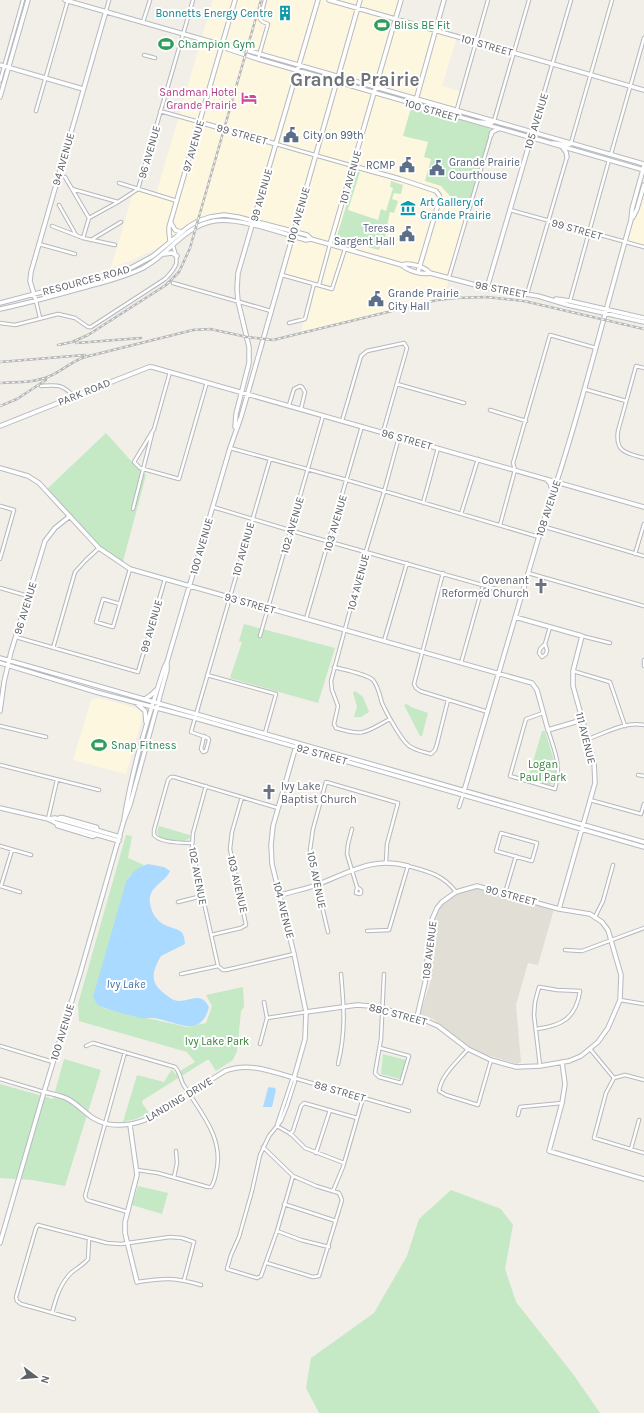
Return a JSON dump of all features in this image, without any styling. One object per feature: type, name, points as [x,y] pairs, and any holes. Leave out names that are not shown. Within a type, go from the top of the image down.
[{"type":"street","points":[[0,81],[23,0]]},
{"type":"street","points":[[0,97],[4,66],[28,0]]},
{"type":"street","points":[[36,111],[67,0]]},
{"type":"street","name":"100 STREET","points":[[67,0],[183,33],[222,45],[228,49],[258,59],[477,123],[574,151],[644,167]]},
{"type":"street","name":"94 AVENUE","points":[[40,318],[30,277],[109,0]]},
{"type":"street","points":[[143,22],[150,0]]},
{"type":"street","name":"96 AVENUE","points":[[138,189],[193,0]]},
{"type":"street","name":"97 AVENUE","points":[[170,241],[169,232],[171,221],[235,0]]},
{"type":"street","points":[[258,59],[268,24],[262,22],[260,19],[265,0]]},
{"type":"street","name":"99 AVENUE","points":[[242,392],[248,372],[249,354],[247,338],[238,301],[238,273],[318,0]]},
{"type":"street","name":"101 STREET","points":[[329,0],[644,90]]},
{"type":"street","name":"100 AVENUE","points":[[124,820],[130,805],[158,688],[190,586],[235,430],[241,417],[360,0]]},
{"type":"street","name":"101 AVENUE","points":[[319,285],[401,0]]},
{"type":"street","points":[[414,104],[444,0]]},
{"type":"street","points":[[455,116],[488,0]]},
{"type":"street","points":[[477,123],[491,123],[494,121],[529,0]]},
{"type":"street","name":"105 AVENUE","points":[[487,288],[571,0]]},
{"type":"street","points":[[550,143],[567,145],[571,143],[612,0]]},
{"type":"street","points":[[611,154],[644,38]]},
{"type":"street","name":"100 STREET","points":[[222,45],[229,45],[611,154],[644,167]]},
{"type":"street","points":[[144,55],[155,58]]},
{"type":"street","points":[[4,66],[83,89]]},
{"type":"street","points":[[288,68],[294,80]]},
{"type":"street","name":"99 STREET","points":[[160,111],[400,179],[438,192],[440,198],[420,267]]},
{"type":"street","points":[[488,126],[491,135]]},
{"type":"street","points":[[448,277],[492,132],[498,129]]},
{"type":"street","points":[[562,147],[566,152],[567,157]]},
{"type":"street","points":[[527,294],[567,157],[574,151]]},
{"type":"street","points":[[570,300],[609,160]]},
{"type":"street","name":"108 AVENUE","points":[[632,220],[632,209],[644,167]]},
{"type":"street","points":[[65,177],[89,218]]},
{"type":"street","points":[[118,183],[177,201]]},
{"type":"street","name":"108 AVENUE","points":[[463,795],[538,537],[553,494],[584,389],[625,242],[644,185]]},
{"type":"street","points":[[72,189],[118,202]]},
{"type":"street","points":[[83,238],[89,218],[138,189]]},
{"type":"street","points":[[59,206],[76,235]]},
{"type":"street","name":"99 STREET","points":[[509,210],[644,247]]},
{"type":"street","name":"RESOURCES ROAD","points":[[0,304],[129,269],[147,260],[181,232],[198,221],[214,216],[230,215],[254,221]]},
{"type":"street","points":[[171,221],[175,230],[181,232]]},
{"type":"street","name":"RESOURCES ROAD","points":[[0,309],[36,301],[127,275],[144,267],[173,246],[189,231],[205,223],[224,221],[252,226]]},
{"type":"street","name":"98 STREET","points":[[254,221],[307,235],[311,239]]},
{"type":"street","points":[[90,240],[121,222]]},
{"type":"street","points":[[52,226],[83,238],[115,245]]},
{"type":"street","name":"98 STREET","points":[[252,226],[306,240],[311,239],[402,264],[407,263],[428,270],[430,273]]},
{"type":"street","points":[[0,323],[11,325],[56,314],[75,318],[88,327],[91,327],[166,279],[175,267],[177,261],[177,256],[170,241]]},
{"type":"street","points":[[39,244],[75,254]]},
{"type":"street","points":[[282,275],[332,290],[345,249]]},
{"type":"street","points":[[163,254],[172,253],[177,256]]},
{"type":"street","name":"98 STREET","points":[[402,264],[405,268],[426,274],[430,273],[448,277],[487,288],[527,294],[644,322]]},
{"type":"street","points":[[418,272],[420,267]]},
{"type":"street","points":[[173,283],[271,311]]},
{"type":"street","points":[[289,323],[305,319],[314,284]]},
{"type":"street","name":"98 STREET","points":[[548,299],[570,300],[644,318]]},
{"type":"street","points":[[500,525],[515,470],[513,464],[550,335],[596,348]]},
{"type":"street","points":[[342,420],[361,356],[368,351],[404,343],[407,348],[383,432]]},
{"type":"street","points":[[644,368],[636,366],[617,440],[620,449],[626,453],[644,458]]},
{"type":"street","name":"PARK ROAD","points":[[0,426],[149,367],[170,372]]},
{"type":"street","points":[[133,509],[170,372]]},
{"type":"street","name":"96 STREET","points":[[170,372],[644,507]]},
{"type":"street","points":[[154,429],[134,462],[140,468],[179,479],[207,382]]},
{"type":"street","points":[[397,384],[464,403]]},
{"type":"street","points":[[41,386],[56,385],[64,387],[74,396]]},
{"type":"street","points":[[289,405],[294,389],[300,386],[305,392],[301,409]]},
{"type":"street","points":[[584,389],[626,401]]},
{"type":"street","name":"100 AVENUE","points":[[235,430],[236,414],[242,392]]},
{"type":"street","points":[[490,410],[526,421]]},
{"type":"street","name":"102 AVENUE","points":[[260,636],[323,415]]},
{"type":"street","name":"103 AVENUE","points":[[306,619],[330,541],[362,426]]},
{"type":"street","name":"104 AVENUE","points":[[390,719],[360,734],[334,727],[338,706],[331,685],[334,667],[399,437]]},
{"type":"street","points":[[230,448],[347,480],[538,537]]},
{"type":"street","points":[[423,503],[438,448]]},
{"type":"street","name":"101 AVENUE","points":[[204,736],[191,732],[270,458]]},
{"type":"street","points":[[461,514],[478,459]]},
{"type":"street","name":"93 STREET","points":[[0,468],[28,476],[39,483],[99,548],[130,569],[532,684],[537,690],[544,713]]},
{"type":"street","points":[[545,478],[550,484],[553,494]]},
{"type":"street","points":[[0,506],[14,510],[0,559]]},
{"type":"street","points":[[213,507],[290,531],[366,551],[521,596]]},
{"type":"street","name":"96 AVENUE","points":[[0,711],[4,682],[9,661],[45,540],[55,528],[70,516]]},
{"type":"street","points":[[635,554],[644,524]]},
{"type":"street","points":[[542,526],[644,556]]},
{"type":"street","points":[[16,637],[52,648],[74,572],[99,548]]},
{"type":"street","points":[[383,641],[407,563]]},
{"type":"street","points":[[120,604],[103,599],[96,622],[113,627],[120,604],[130,569]]},
{"type":"street","points":[[528,573],[644,606]]},
{"type":"street","points":[[443,574],[416,675],[415,686],[420,691],[488,712]]},
{"type":"street","name":"99 AVENUE","points":[[52,648],[138,672],[165,579]]},
{"type":"street","points":[[461,664],[483,584]]},
{"type":"street","points":[[0,588],[29,596]]},
{"type":"street","points":[[515,617],[610,643]]},
{"type":"street","points":[[545,644],[547,650],[546,654],[542,656],[539,653],[540,649],[545,644],[550,627]]},
{"type":"street","name":"111 AVENUE","points":[[559,909],[595,783],[594,761],[573,686],[573,671],[582,636]]},
{"type":"street","name":"92 STREET","points":[[0,658],[144,699],[155,704],[296,747],[644,846]]},
{"type":"street","points":[[644,660],[644,666]]},
{"type":"street","name":"100 AVENUE","points":[[0,1243],[119,839],[130,784],[146,723],[155,704],[167,670],[167,662]]},
{"type":"street","name":"92 STREET","points":[[0,663],[134,701],[155,704]]},
{"type":"street","points":[[334,667],[372,679],[377,687],[390,719],[404,742],[410,747],[432,754],[437,744],[448,700]]},
{"type":"street","points":[[573,671],[610,682],[625,726]]},
{"type":"street","points":[[207,675],[276,694],[265,733]]},
{"type":"street","points":[[144,699],[158,688]]},
{"type":"street","points":[[134,701],[145,711],[146,723]]},
{"type":"street","points":[[544,713],[548,730],[559,766],[555,789],[510,776],[526,719],[544,713]]},
{"type":"street","name":"92 STREET","points":[[195,716],[265,733],[644,842]]},
{"type":"street","points":[[548,730],[582,720]]},
{"type":"street","points":[[588,739],[625,726],[635,724],[644,725]]},
{"type":"street","points":[[0,726],[46,737]]},
{"type":"street","points":[[204,736],[209,740],[206,751],[203,752],[201,749],[204,736]]},
{"type":"street","name":"104 AVENUE","points":[[294,1078],[304,1039],[306,1012],[281,895],[272,864],[271,851],[272,832],[297,742]]},
{"type":"street","points":[[0,765],[99,790]]},
{"type":"street","points":[[638,775],[644,776]]},
{"type":"street","points":[[192,843],[172,842],[154,836],[154,830],[168,780],[171,777],[279,808]]},
{"type":"street","points":[[48,819],[57,780]]},
{"type":"street","name":"105 AVENUE","points":[[328,932],[311,866],[310,844],[326,782],[398,803],[387,844],[386,862]]},
{"type":"street","name":"102 AVENUE","points":[[206,786],[195,825],[192,843],[193,858],[218,966]]},
{"type":"street","points":[[459,807],[463,795]]},
{"type":"street","name":"103 AVENUE","points":[[211,935],[241,928],[246,925],[230,849],[232,832],[242,797]]},
{"type":"street","points":[[590,800],[641,814],[644,804]]},
{"type":"street","points":[[0,808],[57,821],[119,839]]},
{"type":"street","points":[[57,821],[60,817],[62,817],[97,827],[98,833]]},
{"type":"street","points":[[352,829],[347,854],[357,887]]},
{"type":"street","points":[[502,833],[537,843],[532,861],[516,856],[496,851],[502,833]]},
{"type":"street","points":[[0,846],[31,855]]},
{"type":"street","points":[[12,850],[0,886],[20,892]]},
{"type":"street","points":[[505,893],[516,856]]},
{"type":"street","points":[[281,895],[317,885],[366,865],[386,862],[430,872],[440,877],[456,892]]},
{"type":"street","points":[[613,865],[603,901],[595,917],[602,922],[608,930],[611,939],[621,975],[620,1000],[644,1004]]},
{"type":"street","points":[[366,931],[389,930],[408,866]]},
{"type":"street","name":"90 STREET","points":[[456,892],[477,886],[559,909],[584,913],[595,917]]},
{"type":"street","name":"108 AVENUE","points":[[417,1017],[426,983],[430,922],[437,908],[442,902],[456,892]]},
{"type":"street","points":[[178,902],[202,896]]},
{"type":"street","points":[[565,950],[582,951],[644,928]]},
{"type":"street","points":[[181,974],[218,966],[223,970],[226,970],[294,954]]},
{"type":"street","points":[[338,1064],[343,1040],[344,1006],[341,974]]},
{"type":"street","points":[[380,1048],[409,1056],[401,1083],[375,1075],[380,1048],[384,974]]},
{"type":"street","points":[[536,1029],[554,1026],[566,1019],[577,1007],[580,991],[557,990],[539,987],[534,1009],[536,1029],[540,1066]]},
{"type":"street","name":"88C STREET","points":[[267,1018],[344,1006],[366,1005],[417,1017],[438,1026],[468,1049],[491,1060],[516,1067],[540,1066],[569,1061],[581,1056],[590,1049],[598,1042],[608,1028],[620,1000]]},
{"type":"street","points":[[260,1044],[267,1018],[264,1002]]},
{"type":"street","points":[[86,1046],[93,1043],[174,1066],[183,1084],[210,1127],[217,1144],[218,1168],[211,1187],[155,1172],[137,1170]]},
{"type":"street","points":[[0,1046],[53,1062]]},
{"type":"street","points":[[468,1049],[445,1076],[439,1091],[446,1096],[478,1104],[491,1060]]},
{"type":"street","points":[[590,1049],[614,1078]]},
{"type":"street","points":[[125,1052],[85,1198],[87,1200],[128,1212]]},
{"type":"street","points":[[562,1062],[565,1084],[562,1103],[549,1151],[644,1178]]},
{"type":"street","name":"LANDING DRIVE","points":[[44,1092],[67,1099],[93,1118],[105,1123],[130,1125],[150,1118],[225,1071],[243,1066],[272,1071]]},
{"type":"street","name":"88 STREET","points":[[272,1071],[409,1111]]},
{"type":"street","points":[[614,1078],[625,1076],[644,1080]]},
{"type":"street","points":[[293,1176],[267,1263],[264,1266],[261,1276],[259,1278],[227,1269],[252,1191],[260,1155],[263,1147],[277,1126],[292,1080],[294,1078]]},
{"type":"street","points":[[614,1078],[606,1093],[594,1138],[644,1153]]},
{"type":"street","points":[[0,1079],[44,1092]]},
{"type":"street","points":[[333,1191],[344,1163],[363,1098]]},
{"type":"street","points":[[290,1134],[293,1132],[301,1106],[304,1103],[357,1118]]},
{"type":"street","points":[[518,1115],[520,1107],[562,1103]]},
{"type":"street","points":[[316,1153],[330,1110]]},
{"type":"street","points":[[631,1149],[639,1120]]},
{"type":"street","points":[[130,1125],[137,1170],[136,1183],[125,1227],[127,1243],[138,1282],[172,1278],[201,1285]]},
{"type":"street","points":[[277,1126],[290,1134],[305,1148],[344,1163]]},
{"type":"street","points":[[263,1147],[293,1176],[316,1186],[339,1193],[342,1200],[319,1276],[313,1277],[267,1263]]},
{"type":"street","points":[[174,1177],[177,1163],[176,1151]]},
{"type":"street","points":[[284,1204],[336,1220]]},
{"type":"street","points":[[74,1319],[21,1304],[17,1301],[18,1290],[38,1225],[107,1243],[127,1243],[170,1237],[182,1238],[194,1242],[184,1280]]},
{"type":"street","points":[[277,1231],[301,1240],[329,1247]]},
{"type":"street","points":[[52,1313],[57,1296],[65,1281],[88,1259],[89,1239]]},
{"type":"shaded area","points":[[213,0],[401,0],[396,19],[457,37],[442,86],[462,92],[455,116],[489,128],[491,131],[443,299],[422,302],[301,332],[314,284],[282,275],[292,236],[234,222],[218,221],[196,228],[198,222],[170,241],[137,258],[111,268],[133,193],[139,192],[156,194]]},
{"type":"shaded area","points":[[644,185],[644,247],[625,242]]},
{"type":"shaded area","points":[[99,698],[139,709],[143,715],[126,774],[73,760],[91,700]]},
{"type":"shaded area","points":[[477,886],[554,909],[538,965],[528,963],[516,1005],[521,1062],[517,1064],[484,1054],[470,1047],[433,1019],[420,1014],[430,983],[432,954],[431,922],[437,908],[456,892]]},
{"type":"green space","points":[[412,104],[488,126],[491,133],[471,202],[450,196],[441,186],[425,181],[431,159],[424,157],[428,142],[403,136]]},
{"type":"green space","points":[[360,172],[348,210],[378,220],[381,209],[386,211],[393,188],[390,187],[391,181],[403,185],[401,194],[394,193],[392,199],[398,201],[394,213],[390,212],[387,230],[382,247],[380,247],[379,250],[338,239],[337,236],[356,173]]},
{"type":"green space","points":[[106,433],[146,475],[122,565],[98,548],[47,489]]},
{"type":"green space","points":[[244,624],[335,648],[318,703],[230,678],[242,642],[239,641]]},
{"type":"green space","points":[[355,691],[363,697],[369,712],[361,717],[354,717],[357,706],[353,693]]},
{"type":"green space","points":[[407,704],[428,713],[422,736],[420,736],[404,705]]},
{"type":"green space","name":"Logan Paul Park","points":[[542,731],[545,731],[556,767],[553,783],[550,785],[528,779]]},
{"type":"green space","points":[[159,826],[190,835],[190,838],[179,841],[159,837],[157,832]]},
{"type":"green space","name":"Ivy Lake Park","points":[[126,835],[132,836],[128,858],[144,865],[129,876],[102,1008],[187,1027],[206,1023],[212,1006],[206,995],[243,987],[244,1007],[241,1011],[237,1051],[233,1060],[216,1071],[209,1060],[207,1060],[143,1100],[142,1103],[149,1113],[136,1119],[123,1122],[137,1075],[164,1082],[172,1069],[175,1074],[195,1062],[187,1052],[79,1021],[78,1004]]},
{"type":"green space","points":[[383,1054],[406,1060],[400,1079],[381,1074]]},
{"type":"green space","points":[[64,1059],[101,1070],[65,1186],[32,1180],[0,1178],[0,1084],[53,1099]]},
{"type":"green space","points":[[138,1186],[168,1193],[162,1214],[132,1205]]},
{"type":"green space","points":[[451,1190],[501,1209],[513,1225],[505,1269],[516,1302],[573,1374],[600,1413],[319,1413],[306,1388],[311,1358],[374,1313],[407,1256],[419,1219]]},
{"type":"water","name":"Ivy Lake","points":[[148,864],[164,867],[170,871],[151,893],[150,903],[153,913],[159,922],[179,930],[183,935],[185,944],[161,956],[154,972],[154,981],[160,990],[173,1000],[183,1001],[199,998],[206,1002],[209,1007],[205,1016],[201,1022],[195,1025],[182,1025],[157,1018],[141,1018],[121,1013],[101,1007],[97,1004],[93,997],[126,882],[135,870]]},
{"type":"water","points":[[268,1088],[275,1088],[276,1090],[272,1107],[263,1107]]},
{"type":"railway","points":[[58,345],[72,342],[88,335],[166,285],[179,272],[190,248],[261,0]]},
{"type":"railway","points":[[0,383],[38,380],[54,374],[85,357],[193,330],[210,329],[247,337],[273,340],[437,300],[456,298],[486,297],[524,301],[644,329]]},
{"type":"railway","points":[[76,343],[141,338]]},
{"type":"railway","points":[[0,362],[85,355]]},
{"type":"railway","points":[[0,406],[17,399],[46,380]]},
{"type":"place","name":"Bonnetts Energy Centre","points":[[285,13]]},
{"type":"place","name":"Bliss BE Fit","points":[[382,25]]},
{"type":"place","name":"Champion Gym","points":[[166,44]]},
{"type":"place","name":"Sandman Hotel Grande Prairie","points":[[249,98]]},
{"type":"place","name":"City on 99th","points":[[291,135]]},
{"type":"place","name":"RCMP","points":[[407,165]]},
{"type":"place","name":"Grande Prairie Courthouse","points":[[437,168]]},
{"type":"place","name":"Art Gallery of Grande Prairie","points":[[408,208]]},
{"type":"place","name":"Teresa Sargent Hall","points":[[407,234]]},
{"type":"place","name":"Grande Prairie City Hall","points":[[376,299]]},
{"type":"place","name":"Covenant Reformed Church","points":[[541,586]]},
{"type":"place","name":"Snap Fitness","points":[[99,745]]},
{"type":"place","name":"Ivy Lake Baptist Church","points":[[269,792]]},
{"type":"district","name":"Grande Prairie","points":[[355,79]]}]
